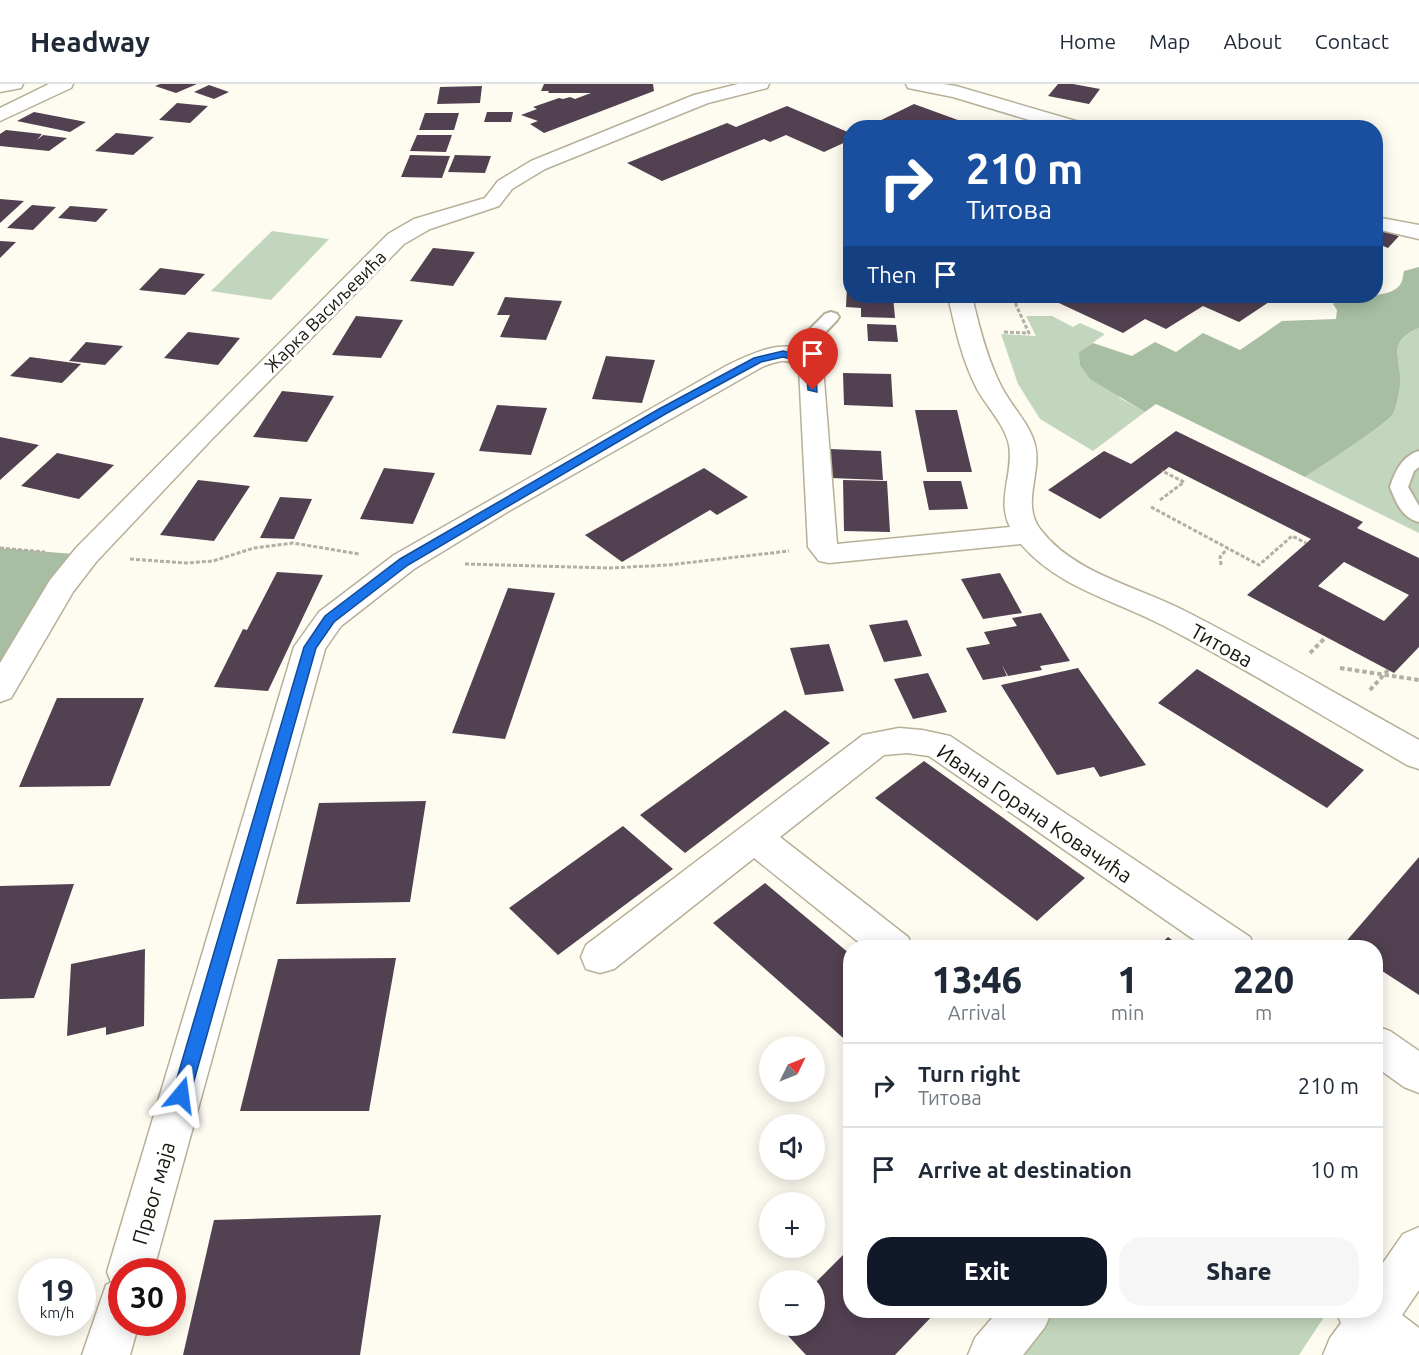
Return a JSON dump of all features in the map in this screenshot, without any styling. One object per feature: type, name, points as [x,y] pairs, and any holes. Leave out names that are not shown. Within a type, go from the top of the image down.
[{"type":"street","points":[[0,86],[14,84]]},
{"type":"street","points":[[0,115],[64,84]]},
{"type":"street","name":"Жарка Васиљевића","points":[[0,690],[61,587],[86,555],[202,433],[402,234],[492,202],[505,185],[538,165],[701,99],[760,84]]},
{"type":"street","points":[[915,84],[956,92],[1052,120]]},
{"type":"street","points":[[1383,224],[1419,232]]},
{"type":"street","name":"Титова","points":[[962,303],[983,373],[995,400],[1020,437],[1024,461],[1016,499],[1019,516],[1028,534],[1044,551],[1067,568],[1171,616],[1419,756]]},
{"type":"street","name":"Првог маја","points":[[134,1258],[310,647],[330,619],[404,562],[499,505],[735,371],[771,355],[802,361]]},
{"type":"street","points":[[802,361],[823,547],[829,554],[839,555],[1028,534]]},
{"type":"street","name":"Ивана Горана Ковачића","points":[[600,957],[875,744],[892,740],[913,740],[938,745],[1224,940]]},
{"type":"street","points":[[755,838],[884,940]]},
{"type":"street","points":[[1383,1049],[1419,1074]]},
{"type":"street","points":[[1383,1297],[1419,1250]]},
{"type":"street","points":[[992,1355],[1023,1318]]},
{"type":"street","points":[[1359,1329],[1415,1355]]},
{"type":"street","points":[[106,1355],[112,1336]]},
{"type":"lane","points":[[802,361],[831,316]]},
{"type":"lane","points":[[1419,457],[1406,469],[1399,487],[1408,507],[1419,516]]},
{"type":"path","points":[[1160,500],[1184,482],[1162,471]]},
{"type":"path","points":[[1151,507],[1259,565],[1292,536],[1306,543]]},
{"type":"path","points":[[86,555],[186,563],[213,561],[254,549],[292,543],[404,562]]},
{"type":"path","points":[[498,565],[610,567],[668,565],[823,547]]},
{"type":"path","points":[[1221,565],[1220,557],[1228,548]]},
{"type":"path","points":[[1368,693],[1388,670]]},
{"type":"path","points":[[1384,675],[1419,680]]},
{"type":"green space","points":[[272,231],[329,239],[271,300],[211,291]]},
{"type":"green space","points":[[1419,267],[1419,328],[1408,333],[1398,346],[1400,387],[1393,414],[1367,436],[1305,477],[1156,404],[1145,412],[1090,379],[1080,365],[1079,352],[1093,343],[1132,356],[1155,342],[1176,352],[1203,333],[1240,350],[1282,321],[1336,319],[1337,310],[1333,304],[1335,303],[1383,303],[1383,294],[1397,288],[1402,281],[1404,271]]},
{"type":"green space","points":[[1026,316],[1052,316],[1073,327],[1080,323],[1105,334],[1080,352],[1120,398],[1145,412],[1093,451],[1040,419],[1018,384],[1001,334],[1036,336]]},
{"type":"green space","points":[[1419,328],[1419,533],[1305,477],[1367,436],[1393,414],[1400,387],[1398,346],[1408,333]]},
{"type":"green space","points":[[0,548],[86,555],[0,695]]},
{"type":"green space","points":[[1043,1318],[1323,1318],[1299,1355],[1012,1355]]},
{"type":"building","points":[[197,84],[176,93],[155,86]]},
{"type":"building","points":[[544,84],[653,84],[654,91],[544,133],[530,124],[538,121],[521,115],[537,109],[533,107],[559,98],[575,99],[591,93],[548,93],[549,91],[541,91]]},
{"type":"building","points":[[1058,84],[1100,89],[1089,104],[1048,96]]},
{"type":"building","points":[[209,85],[229,92],[214,99],[194,92]]},
{"type":"building","points":[[482,86],[480,103],[437,104],[440,87]]},
{"type":"building","points":[[177,103],[208,106],[190,123],[159,120]]},
{"type":"building","points":[[914,104],[958,120],[881,120]]},
{"type":"building","points":[[787,106],[843,130],[843,143],[824,152],[786,135],[770,142],[764,139],[662,181],[627,163],[727,123],[736,127]]},
{"type":"building","points":[[34,112],[86,122],[70,132],[17,121]]},
{"type":"building","points":[[487,112],[513,112],[511,122],[484,122]]},
{"type":"building","points":[[425,113],[459,113],[454,130],[419,130]]},
{"type":"building","points":[[6,130],[42,134],[37,140],[43,135],[67,138],[49,151],[0,146],[0,134]]},
{"type":"building","points":[[116,133],[154,137],[133,155],[95,151]]},
{"type":"building","points":[[417,135],[452,135],[446,152],[410,151]]},
{"type":"building","points":[[410,155],[450,156],[442,178],[401,177]]},
{"type":"building","points":[[455,155],[491,156],[485,173],[448,172]]},
{"type":"building","points":[[0,199],[24,201],[0,223]]},
{"type":"building","points":[[32,205],[56,207],[33,230],[7,228]]},
{"type":"building","points":[[70,206],[108,209],[96,222],[58,218]]},
{"type":"building","points":[[1383,231],[1399,236],[1388,248],[1383,246]]},
{"type":"building","points":[[0,241],[16,242],[0,258]]},
{"type":"building","points":[[433,248],[475,252],[453,286],[410,281]]},
{"type":"building","points":[[160,268],[205,274],[185,295],[139,290]]},
{"type":"building","points":[[505,297],[562,301],[546,340],[500,337],[510,315],[497,315]]},
{"type":"building","points":[[846,303],[894,303],[895,318],[861,317],[861,308],[846,307]]},
{"type":"building","points":[[1059,303],[1268,303],[1239,322],[1203,306],[1166,329],[1145,319],[1123,333]]},
{"type":"building","points":[[356,316],[403,320],[381,358],[332,355]]},
{"type":"building","points":[[867,324],[896,325],[898,342],[868,341]]},
{"type":"building","points":[[188,332],[240,338],[218,365],[164,358]]},
{"type":"building","points":[[86,342],[123,346],[105,365],[69,361]]},
{"type":"building","points":[[606,356],[655,360],[642,403],[592,399]]},
{"type":"building","points":[[30,357],[81,364],[62,383],[10,376]]},
{"type":"building","points":[[843,373],[891,374],[893,407],[844,405]]},
{"type":"building","points":[[282,391],[334,396],[307,442],[253,437]]},
{"type":"building","points":[[497,405],[547,408],[531,455],[479,451]]},
{"type":"building","points":[[915,410],[957,410],[972,472],[927,472]]},
{"type":"building","points":[[1176,431],[1363,522],[1357,528],[1419,558],[1419,647],[1394,673],[1247,595],[1311,539],[1169,467],[1100,519],[1048,490],[1104,451],[1131,464]],"holes":[[[1344,562],[1409,595],[1384,621],[1318,586]]]},
{"type":"building","points":[[0,437],[39,445],[0,480]]},
{"type":"building","points":[[829,449],[881,451],[883,480],[830,478]]},
{"type":"building","points":[[57,453],[114,465],[79,499],[21,486]]},
{"type":"building","points":[[384,468],[435,473],[413,524],[360,519]]},
{"type":"building","points":[[704,468],[748,497],[717,515],[710,510],[622,562],[585,535]]},
{"type":"building","points":[[198,480],[250,486],[214,541],[160,535]]},
{"type":"building","points":[[843,480],[887,481],[890,532],[844,531]]},
{"type":"building","points":[[923,481],[961,481],[968,509],[929,510]]},
{"type":"building","points":[[280,497],[312,499],[294,539],[260,538]]},
{"type":"building","points":[[277,572],[323,575],[268,691],[214,687],[243,629],[247,630]]},
{"type":"building","points":[[1000,573],[1022,613],[983,619],[961,579]]},
{"type":"building","points":[[508,588],[555,593],[505,739],[452,733]]},
{"type":"building","points":[[1041,613],[1070,661],[1040,666],[1042,670],[1008,676],[1002,665],[1007,676],[983,680],[966,648],[990,644],[984,632],[1017,626],[1012,618]]},
{"type":"building","points":[[907,620],[922,656],[884,662],[869,625]]},
{"type":"building","points":[[829,644],[844,691],[805,695],[790,648]]},
{"type":"building","points":[[1078,668],[1146,765],[1100,777],[1094,767],[1057,775],[1001,685]]},
{"type":"building","points":[[1197,669],[1364,770],[1327,808],[1158,703]]},
{"type":"building","points":[[928,673],[947,712],[913,719],[894,679]]},
{"type":"building","points":[[57,698],[144,698],[110,786],[19,787]]},
{"type":"building","points":[[785,710],[830,743],[685,853],[640,815]]},
{"type":"building","points":[[924,761],[1085,878],[1037,921],[875,798]]},
{"type":"building","points":[[426,801],[410,902],[296,904],[319,803]]},
{"type":"building","points":[[623,826],[673,869],[558,955],[509,908]]},
{"type":"building","points":[[1419,857],[1419,995],[1383,972],[1383,940],[1347,940]]},
{"type":"building","points":[[765,883],[843,948],[843,1038],[713,923]]},
{"type":"building","points":[[74,884],[34,998],[0,999],[0,886]]},
{"type":"building","points":[[145,949],[144,1026],[106,1035],[106,1027],[67,1036],[71,964]]},
{"type":"building","points":[[396,958],[369,1111],[240,1111],[278,959]]},
{"type":"building","points":[[381,1215],[360,1355],[183,1355],[214,1220]]},
{"type":"building","points":[[843,1255],[843,1318],[930,1318],[895,1355],[806,1355],[788,1336],[825,1336],[825,1273]]},
{"type":"route","points":[[181,1095],[310,647],[330,619],[404,562],[663,411],[764,357],[783,354],[804,359],[811,367],[813,390]]}]
